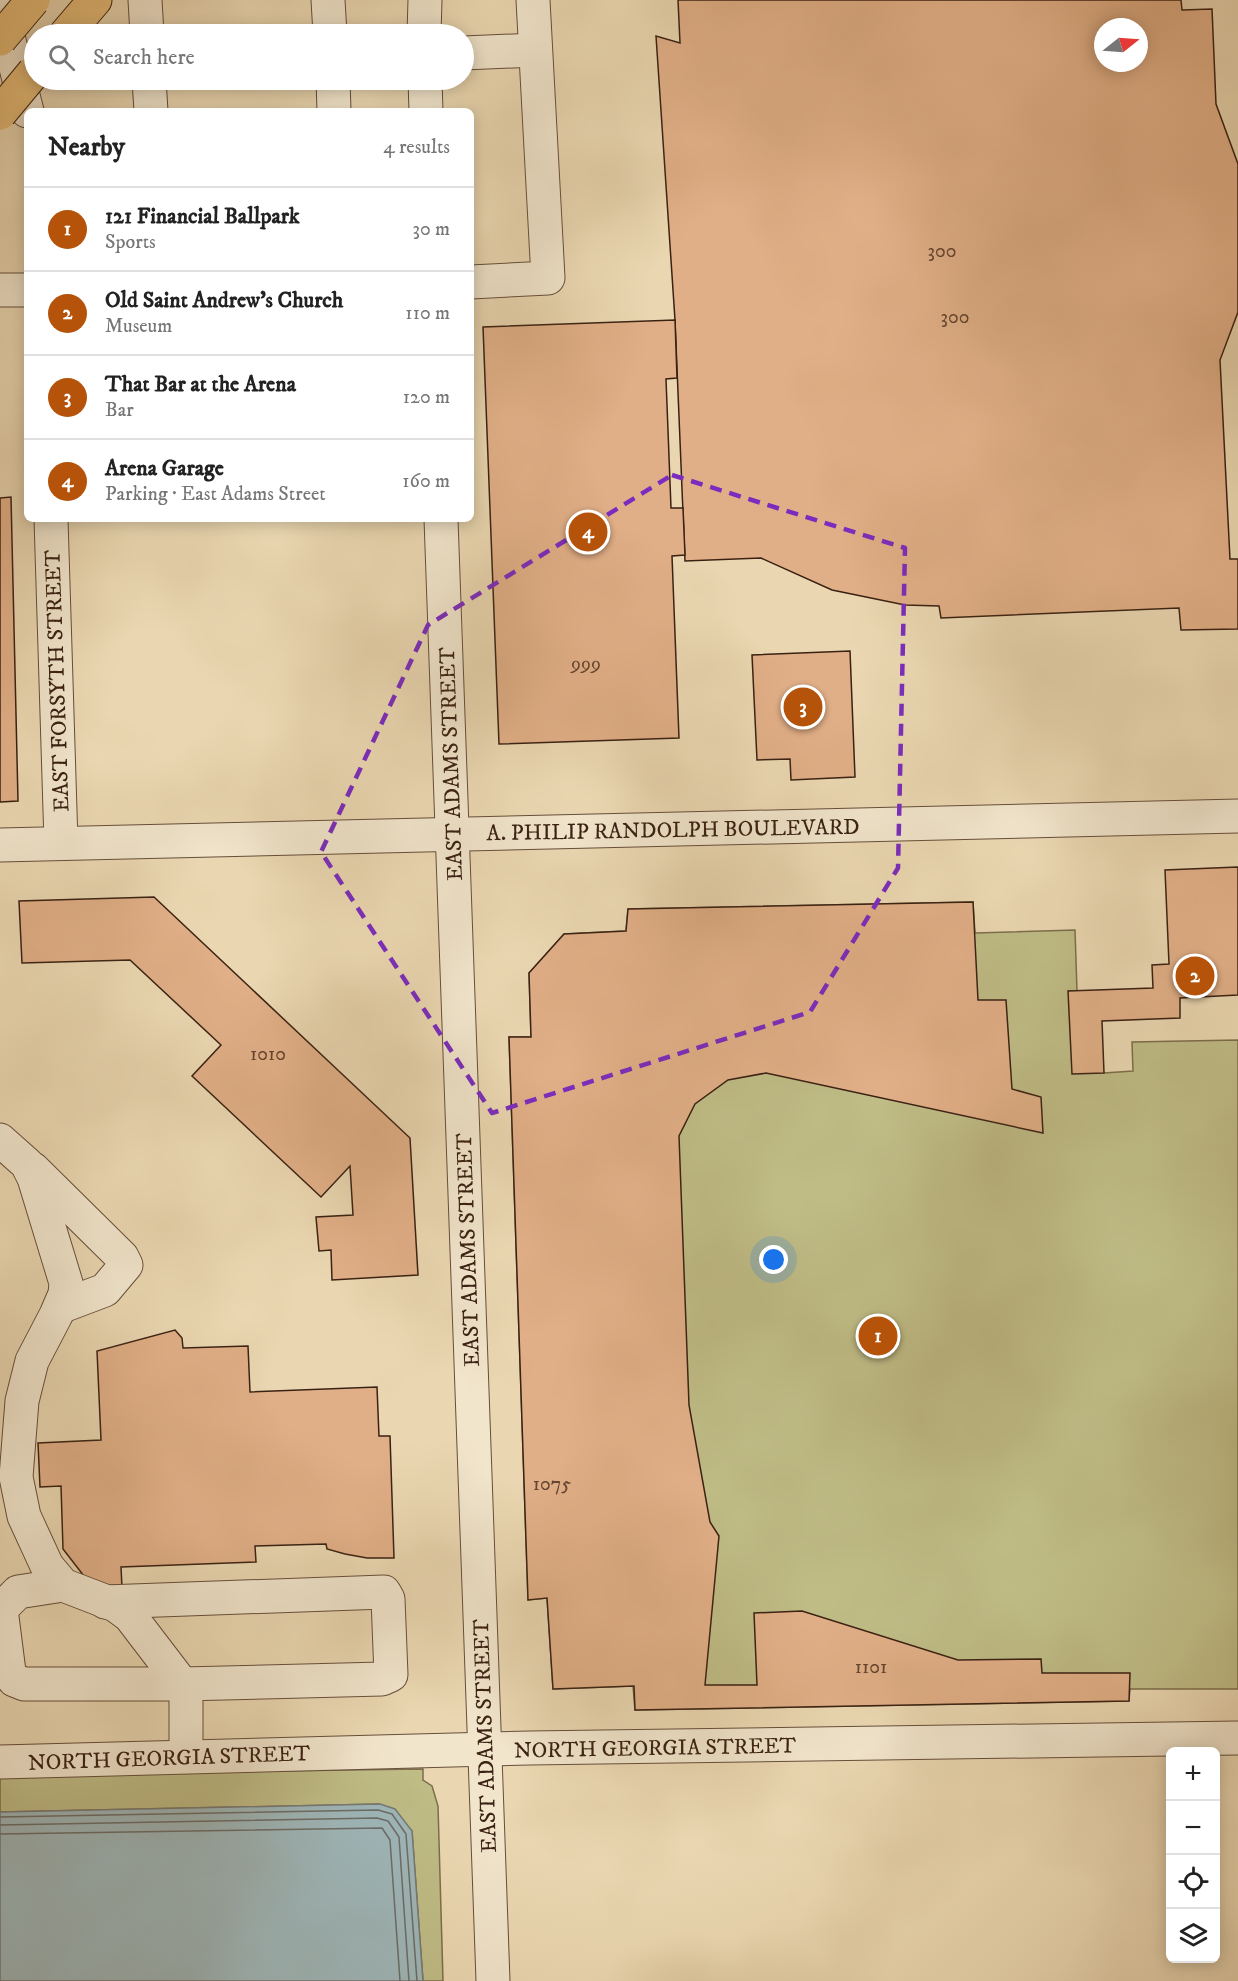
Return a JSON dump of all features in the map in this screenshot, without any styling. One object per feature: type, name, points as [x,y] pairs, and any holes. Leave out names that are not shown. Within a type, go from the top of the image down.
[{"type":"main road","points":[[0,39],[33,0]]},
{"type":"main road","points":[[75,24],[95,0]]},
{"type":"main road","points":[[0,113],[24,79]]},
{"type":"street","points":[[145,0],[146,24]]},
{"type":"street","points":[[328,0],[329,24]]},
{"type":"street","points":[[425,24],[426,0]]},
{"type":"street","points":[[474,282],[548,278],[533,0]]},
{"type":"street","points":[[0,5],[24,67]]},
{"type":"street","points":[[474,53],[535,50]]},
{"type":"street","points":[[27,90],[27,108]]},
{"type":"street","points":[[150,90],[151,108]]},
{"type":"street","points":[[333,90],[334,108]]},
{"type":"street","points":[[425,90],[426,108]]},
{"type":"street","points":[[0,290],[24,290]]},
{"type":"street","name":"EAST FORSYTH STREET","points":[[51,522],[62,843]]},
{"type":"street","name":"EAST ADAMS STREET","points":[[441,522],[493,1981]]},
{"type":"street","name":"A. PHILIP RANDOLPH BOULEVARD","points":[[0,845],[1238,816]]},
{"type":"street","points":[[0,1140],[122,1257],[126,1265],[105,1290],[60,1307]]},
{"type":"street","points":[[27,1164],[34,1178],[66,1283],[60,1307],[32,1360],[19,1428],[16,1477],[24,1516],[47,1566],[63,1585],[105,1602],[130,1616],[182,1684],[186,1698],[186,1756]]},
{"type":"street","points":[[63,1585],[18,1592],[1,1609],[9,1672],[14,1680],[24,1684],[182,1684],[382,1679],[391,1675],[388,1599],[384,1592],[105,1602]]},
{"type":"street","name":"NORTH GEORGIA STREET","points":[[0,1762],[485,1749],[1238,1738]]},
{"type":"highlighted area","points":[[672,475],[905,548],[898,868],[810,1012],[492,1113],[321,852],[428,625]]},
{"type":"shaded area","points":[[973,902],[975,933],[1075,930],[1077,991],[1069,991],[1104,1073],[1133,1071],[1132,1042],[1238,1040],[1238,1689],[1130,1689],[1129,1701],[635,1710],[633,1686],[553,1689],[547,1598],[528,1600],[509,1037],[531,1037],[529,973],[564,934],[626,931],[628,909]]},
{"type":"shaded area","points":[[423,1769],[423,1780],[432,1786],[438,1806],[443,1981],[423,1981],[412,1831],[379,1804],[0,1812],[0,1778],[57,1774]]},
{"type":"water","points":[[380,1804],[395,1809],[412,1831],[423,1981],[0,1981],[0,1812]]},
{"type":"building","points":[[678,0],[1181,0],[1182,10],[1212,9],[1216,104],[1238,164],[1238,312],[1220,360],[1230,559],[1238,559],[1238,629],[1181,630],[1179,608],[941,618],[939,606],[905,605],[832,590],[761,558],[685,561],[675,320],[656,36],[680,43]]},
{"type":"building","points":[[675,320],[677,378],[666,379],[671,508],[683,508],[685,555],[672,556],[679,738],[499,744],[483,327]]},
{"type":"building","points":[[11,497],[18,801],[0,802],[0,498]]},
{"type":"building","points":[[850,651],[855,777],[791,780],[790,759],[757,760],[752,655]]},
{"type":"building","points":[[1238,867],[1238,995],[1180,998],[1180,1018],[1102,1021],[1104,1073],[1072,1074],[1068,991],[1153,988],[1152,965],[1169,964],[1165,870]]},
{"type":"building","points":[[154,897],[410,1138],[418,1275],[332,1280],[331,1250],[319,1251],[316,1217],[353,1215],[350,1166],[321,1197],[192,1076],[221,1045],[130,960],[22,963],[19,901]]},
{"type":"building","points":[[973,902],[978,1000],[1006,1000],[1012,1089],[1041,1097],[1043,1133],[766,1073],[728,1080],[695,1104],[679,1136],[689,1405],[710,1522],[719,1536],[705,1685],[757,1685],[754,1613],[802,1611],[958,1660],[1041,1659],[1042,1673],[1130,1673],[1129,1701],[635,1710],[634,1686],[553,1689],[547,1598],[528,1600],[509,1037],[531,1037],[529,973],[564,934],[626,931],[628,909]]},
{"type":"building","points":[[175,1330],[182,1338],[183,1348],[248,1346],[250,1392],[377,1387],[379,1436],[390,1436],[394,1558],[367,1558],[345,1554],[327,1549],[326,1544],[255,1546],[256,1562],[121,1567],[122,1588],[94,1589],[63,1549],[61,1486],[40,1487],[38,1443],[101,1440],[97,1351]]},
{"type":"place","name":"Arena Garage","points":[[588,532]]},
{"type":"place","name":"That Bar at the Arena","points":[[803,707]]},
{"type":"place","name":"Old Saint Andrew's Church","points":[[1195,976]]},
{"type":"place","name":"121 Financial Ballpark","points":[[878,1336]]}]
